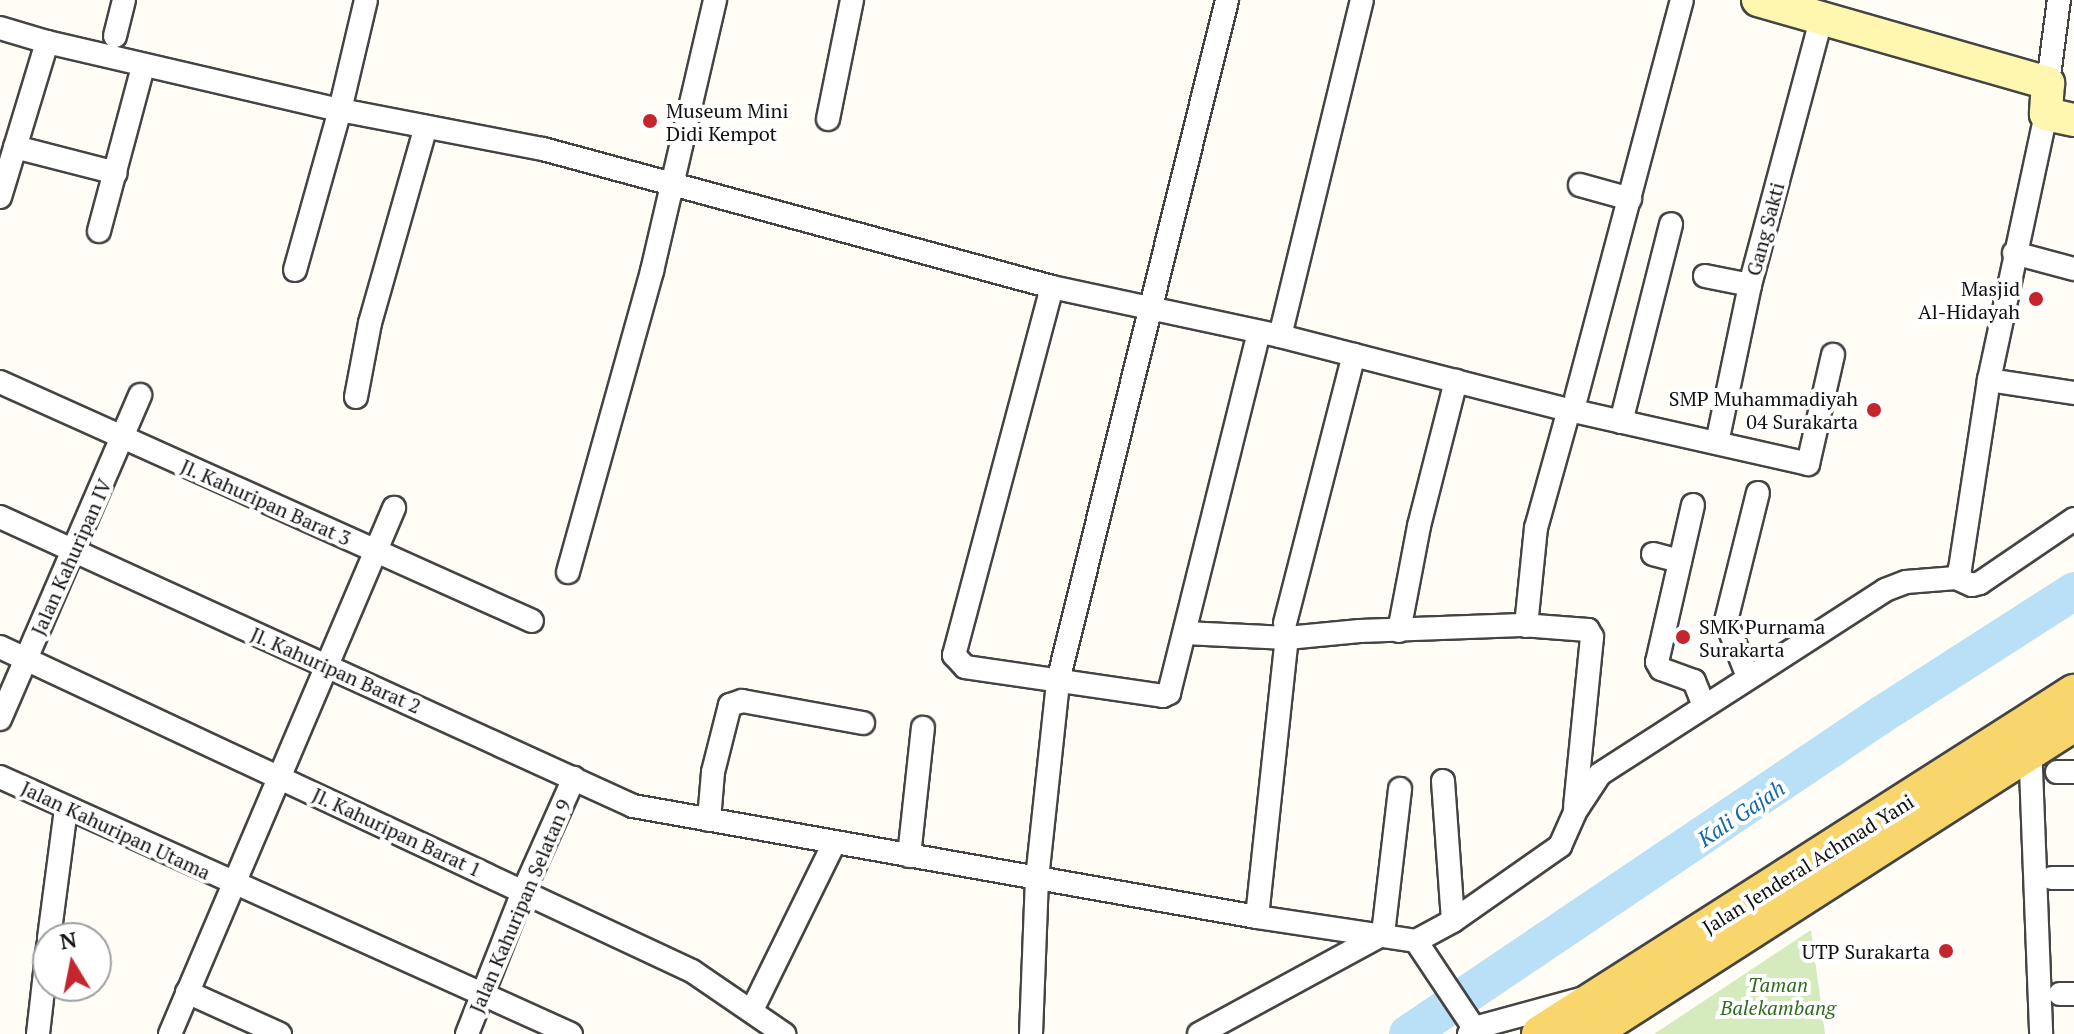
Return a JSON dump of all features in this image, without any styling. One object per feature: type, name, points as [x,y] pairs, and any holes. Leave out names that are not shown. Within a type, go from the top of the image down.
[{"type":"main road","name":"Jalan Jenderal Achmad Yani","points":[[2048,754],[2074,693]]},
{"type":"main road","name":"Jalan Jenderal Achmad Yani","points":[[1540,1034],[1615,997],[2048,754],[2074,723]]},
{"type":"main road","name":"Jalan Jenderal Achmad Yani","points":[[1589,1034],[1615,997]]},
{"type":"street","points":[[115,36],[124,0]]},
{"type":"street","points":[[295,270],[340,110],[366,0]]},
{"type":"street","points":[[568,572],[637,327],[715,0]]},
{"type":"street","points":[[828,119],[852,0]]},
{"type":"street","points":[[1031,1034],[1037,879],[1058,681],[1148,308],[1227,0]]},
{"type":"street","points":[[1052,287],[954,655],[965,667],[1163,696],[1172,688],[1362,0]]},
{"type":"street","points":[[1526,626],[1536,528],[1630,199],[1682,0]]},
{"type":"street","points":[[1758,0],[1822,16],[2056,106]]},
{"type":"street","points":[[1956,578],[2014,253],[2056,106],[2059,0]]},
{"type":"street","name":"Gang Sakti","points":[[1717,443],[1750,285],[1822,16]]},
{"type":"street","points":[[0,28],[143,67],[340,110],[543,149],[1052,287],[1269,334],[1456,381],[1573,404],[1621,422],[1808,464],[1833,355]]},
{"type":"street","points":[[0,197],[47,42]]},
{"type":"street","points":[[99,231],[143,67]]},
{"type":"street","points":[[356,397],[370,323],[426,127]]},
{"type":"street","points":[[15,147],[116,173]]},
{"type":"street","points":[[1580,185],[1630,199]]},
{"type":"street","points":[[1621,422],[1671,224]]},
{"type":"street","points":[[2014,253],[2074,269]]},
{"type":"street","points":[[1705,276],[1750,285]]},
{"type":"street","points":[[1257,917],[1286,630],[1354,355]]},
{"type":"street","points":[[1989,380],[2074,393]]},
{"type":"street","points":[[1399,631],[1416,537],[1456,381]]},
{"type":"street","name":"Jl. Kahuripan Barat 3","points":[[0,382],[532,621]]},
{"type":"street","name":"Jalan Kahuripan IV","points":[[0,719],[140,395]]},
{"type":"street","points":[[1748,677],[1726,621],[1758,493]]},
{"type":"street","points":[[1693,505],[1657,662],[1661,669],[1694,681],[1704,706]]},
{"type":"street","points":[[170,1034],[394,508]]},
{"type":"street","name":"Jl. Kahuripan Barat 2","points":[[0,517],[633,806],[1257,917],[1383,934],[1421,949]]},
{"type":"street","points":[[1615,997],[1549,1005],[1470,1026],[1421,949],[1453,921],[1560,846],[1575,812],[1600,774],[1895,585],[1956,578],[1966,584],[1980,583],[2074,519]]},
{"type":"street","points":[[1653,554],[1680,561]]},
{"type":"street","points":[[1185,633],[1526,626],[1583,629],[1592,637],[1575,812]]},
{"type":"street","name":"Jl. Kahuripan Barat 1","points":[[0,647],[692,971],[784,1034]]},
{"type":"street","points":[[693,817],[713,772],[730,705],[742,701],[863,723]]},
{"type":"street","points":[[909,856],[923,728]]},
{"type":"street","points":[[2041,1034],[2048,754]]},
{"type":"street","name":"Jalan Kahuripan Utama","points":[[0,777],[482,997],[571,1034]]},
{"type":"street","name":"Jalan Kahuripan Selatan 9","points":[[467,1034],[523,892],[574,778]]},
{"type":"street","points":[[1443,781],[1453,921]]},
{"type":"street","points":[[1199,1034],[1383,934],[1400,789]]},
{"type":"street","points":[[51,922],[66,809]]},
{"type":"street","points":[[752,1010],[834,843]]},
{"type":"street","points":[[187,992],[280,1034]]},
{"type":"street","points":[[38,1034],[42,1002]]},
{"type":"green space","name":"Taman Balekambang","points":[[1811,930],[1825,1034],[1654,1034]]},
{"type":"waterway","name":"Kali Gajah","points":[[1408,1034],[1878,717],[2074,591]]},
{"type":"place","name":"Museum Mini Didi Kempot","points":[[650,121]]},
{"type":"place","name":"Masjid Al-Hidayah","points":[[2036,299]]},
{"type":"place","name":"SMP Muhammadiyah 04 Surakarta","points":[[1874,410]]},
{"type":"place","name":"SMK Purnama Surakarta","points":[[1683,637]]},
{"type":"place","name":"UTP Surakarta","points":[[1946,951]]}]
